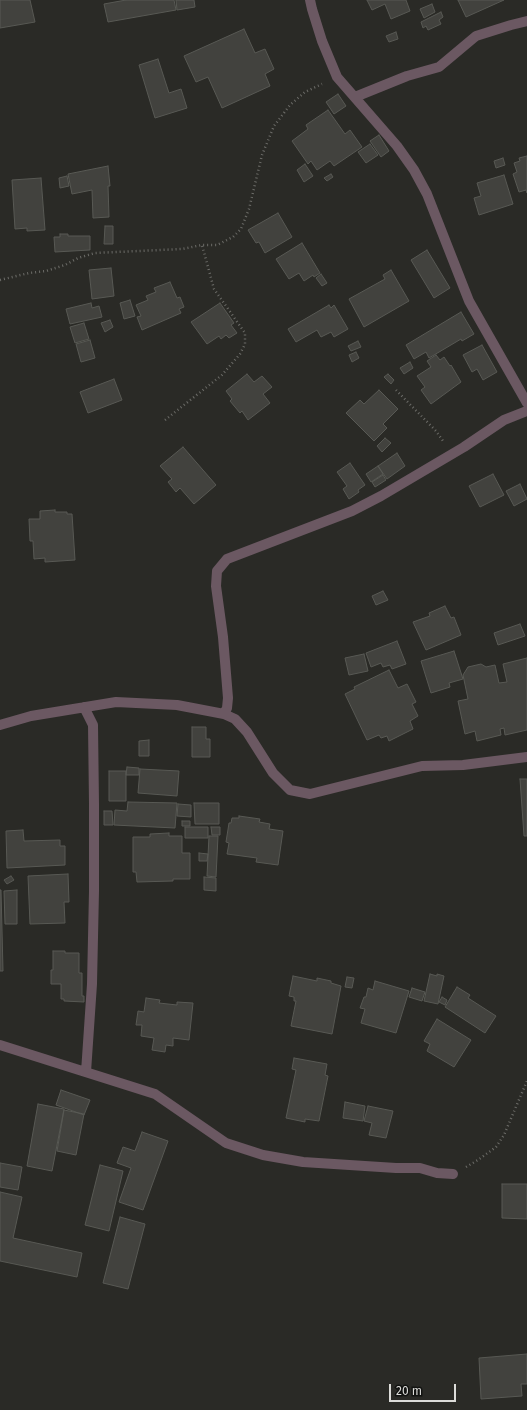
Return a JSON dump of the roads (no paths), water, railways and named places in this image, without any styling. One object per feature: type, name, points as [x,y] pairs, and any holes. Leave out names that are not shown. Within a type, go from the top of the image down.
[{"type":"street","points":[[310,0],[322,41],[337,76],[397,146],[414,170],[427,194],[469,301],[527,403]]},
{"type":"street","points":[[355,97],[407,76],[439,67],[476,36],[527,21]]},
{"type":"street","points":[[224,714],[227,708],[228,698],[223,637],[216,586],[217,571],[227,558],[352,511],[381,496],[504,420],[527,411]]},
{"type":"street","points":[[0,725],[31,716],[116,702],[144,702],[177,705],[224,714],[235,719],[247,732],[273,773],[290,790],[310,794],[422,766],[463,765],[527,756]]},
{"type":"street","points":[[84,707],[93,725],[94,804],[92,984],[86,1072]]},
{"type":"street","points":[[0,1045],[155,1094],[226,1143],[263,1155],[303,1162],[396,1168],[420,1168],[437,1173],[453,1174]]}]
